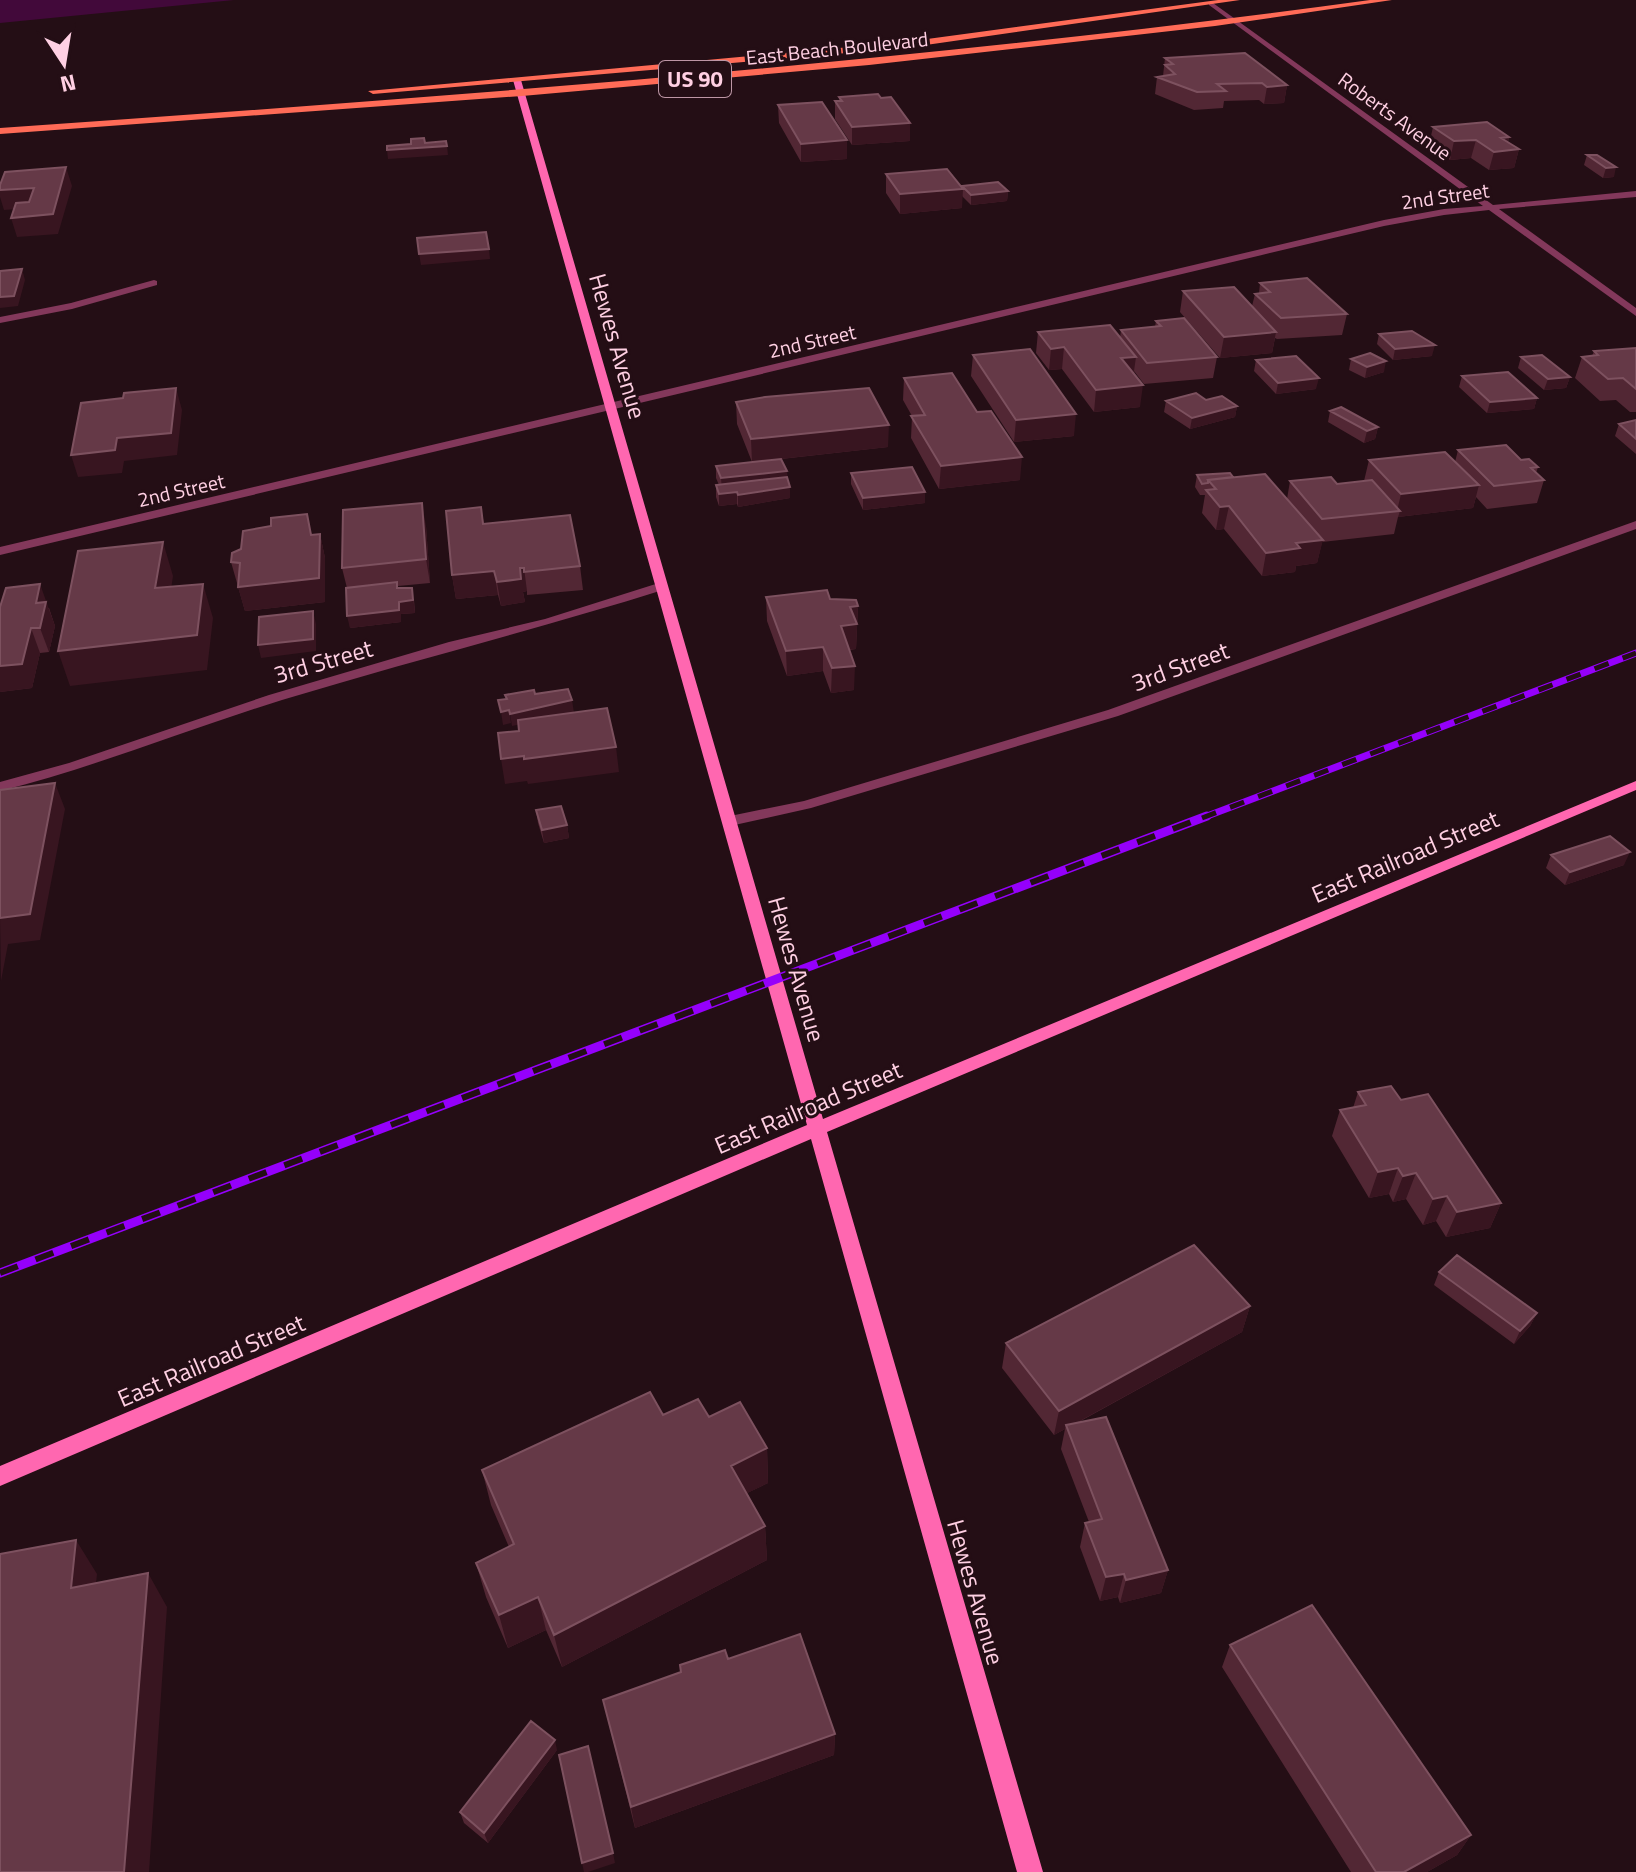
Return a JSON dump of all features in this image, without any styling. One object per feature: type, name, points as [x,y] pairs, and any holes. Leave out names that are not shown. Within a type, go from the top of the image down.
[{"type":"main road","name":"East Beach Boulevard","points":[[358,92],[519,88],[905,45],[1236,0]]},
{"type":"main road","name":"East Beach Boulevard","points":[[0,131],[959,54],[1236,22],[1388,0]]},
{"type":"main road","name":"Hewes Avenue","points":[[519,88],[1030,1872]]},
{"type":"main road","name":"East Railroad Street","points":[[0,1476],[1636,785]]},
{"type":"street","name":"Roberts Avenue","points":[[1211,4],[1636,313]]},
{"type":"street","name":"2nd Street","points":[[0,551],[1384,223],[1489,207],[1636,194]]},
{"type":"street","points":[[0,320],[72,306],[154,283]]},
{"type":"street","name":"3rd Street","points":[[730,821],[821,801],[1113,713],[1636,525]]},
{"type":"street","name":"3rd Street","points":[[0,787],[74,766],[274,698],[454,645],[549,622],[662,586]]},
{"type":"shaded area","points":[[0,0],[234,0],[0,23]]},
{"type":"building","points":[[1245,53],[1287,85],[1217,84],[1226,91],[1197,92],[1157,77],[1175,74],[1165,65],[1173,64],[1165,58]]},
{"type":"building","points":[[878,94],[881,98],[891,97],[910,123],[852,127],[835,101],[842,101],[839,97]]},
{"type":"building","points":[[822,102],[847,140],[801,144],[778,105]]},
{"type":"building","points":[[1487,122],[1509,137],[1501,138],[1519,149],[1494,152],[1476,140],[1454,141],[1433,127]]},
{"type":"building","points":[[424,138],[425,143],[446,141],[447,146],[387,150],[387,146],[411,144],[411,139]]},
{"type":"building","points":[[1587,155],[1597,155],[1616,167],[1606,168]]},
{"type":"building","points":[[66,167],[53,214],[11,218],[16,203],[29,202],[34,188],[0,190],[5,172]]},
{"type":"building","points":[[947,169],[963,189],[900,194],[886,174]]},
{"type":"building","points":[[998,182],[1008,191],[971,195],[962,186]]},
{"type":"building","points":[[486,232],[489,249],[419,254],[417,238]]},
{"type":"building","points":[[22,269],[14,296],[0,297],[0,271]]},
{"type":"building","points":[[1307,278],[1347,314],[1281,318],[1255,294],[1270,292],[1260,283]]},
{"type":"building","points":[[1234,287],[1276,332],[1224,337],[1183,291]]},
{"type":"building","points":[[1184,318],[1217,357],[1147,363],[1121,330],[1161,326],[1156,321]]},
{"type":"building","points":[[1110,325],[1136,357],[1121,358],[1143,385],[1096,390],[1064,347],[1051,349],[1038,332]]},
{"type":"building","points":[[1412,331],[1435,345],[1395,349],[1379,334]]},
{"type":"building","points":[[1636,348],[1636,389],[1623,378],[1608,379],[1582,357],[1598,355],[1594,351]]},
{"type":"building","points":[[1030,349],[1076,414],[1016,420],[973,355]]},
{"type":"building","points":[[1370,353],[1386,361],[1367,367],[1351,359]]},
{"type":"building","points":[[1542,355],[1570,377],[1548,379],[1521,357]]},
{"type":"building","points":[[1296,356],[1319,378],[1278,383],[1256,360]]},
{"type":"building","points":[[1508,372],[1537,398],[1490,402],[1462,376]]},
{"type":"building","points":[[952,373],[977,412],[991,411],[1022,457],[941,466],[911,416],[925,415],[904,378]]},
{"type":"building","points":[[176,388],[171,433],[117,438],[115,450],[71,455],[81,403],[123,398],[124,393]]},
{"type":"building","points":[[869,388],[889,425],[751,439],[736,402],[765,397]]},
{"type":"building","points":[[1196,393],[1206,400],[1222,396],[1237,406],[1192,418],[1166,401]]},
{"type":"building","points":[[1341,407],[1378,427],[1367,431],[1330,411]]},
{"type":"building","points":[[1636,420],[1636,439],[1619,424]]},
{"type":"building","points":[[1506,445],[1521,460],[1529,459],[1538,467],[1531,468],[1544,480],[1494,486],[1458,450]]},
{"type":"building","points":[[1445,452],[1479,485],[1401,494],[1369,460]]},
{"type":"building","points":[[781,459],[787,471],[721,478],[716,466]]},
{"type":"building","points":[[912,467],[925,492],[863,498],[851,473]]},
{"type":"building","points":[[1230,473],[1233,477],[1208,480],[1208,483],[1202,484],[1197,475]]},
{"type":"building","points":[[1265,474],[1323,540],[1296,543],[1300,548],[1266,553],[1229,506],[1220,507],[1206,490],[1216,489],[1208,480]]},
{"type":"building","points":[[787,477],[790,487],[738,495],[737,492],[719,494],[716,485]]},
{"type":"building","points":[[1331,477],[1337,484],[1372,480],[1400,511],[1322,519],[1290,481]]},
{"type":"building","points":[[422,503],[426,559],[342,568],[343,510]]},
{"type":"building","points":[[481,507],[483,524],[570,515],[580,566],[524,572],[524,568],[520,568],[521,579],[497,582],[494,571],[452,575],[446,511]]},
{"type":"building","points":[[307,514],[311,535],[320,534],[319,578],[238,587],[240,563],[231,562],[232,553],[241,549],[243,531],[271,526],[271,518]]},
{"type":"building","points":[[163,542],[155,588],[203,584],[197,635],[58,651],[78,551]]},
{"type":"building","points":[[397,582],[397,588],[412,588],[413,600],[399,602],[399,610],[347,616],[346,588]]},
{"type":"building","points":[[40,584],[36,603],[46,602],[40,628],[31,628],[22,664],[0,666],[0,607],[6,588]]},
{"type":"building","points":[[827,590],[830,599],[856,600],[858,606],[850,607],[857,624],[841,626],[855,666],[832,668],[823,647],[786,651],[766,597]]},
{"type":"building","points":[[313,611],[313,639],[258,645],[259,617]]},
{"type":"building","points":[[568,689],[572,700],[510,714],[509,710],[501,712],[498,700],[507,699],[505,695],[534,690],[535,694]]},
{"type":"building","points":[[607,708],[616,747],[501,759],[498,733],[519,731],[518,720]]},
{"type":"building","points":[[55,783],[30,914],[0,918],[0,790]]},
{"type":"building","points":[[561,806],[567,825],[542,830],[536,810]]},
{"type":"building","points":[[1610,836],[1630,852],[1570,872],[1551,855]]},
{"type":"building","points":[[1391,1086],[1401,1100],[1428,1094],[1501,1203],[1457,1212],[1447,1196],[1433,1199],[1416,1173],[1403,1176],[1398,1168],[1378,1172],[1340,1110],[1366,1105],[1358,1092]]},
{"type":"building","points":[[1194,1245],[1250,1306],[1059,1411],[1006,1343]]},
{"type":"building","points":[[1457,1255],[1537,1313],[1520,1331],[1439,1272]]},
{"type":"building","points":[[650,1392],[663,1415],[698,1399],[709,1417],[740,1402],[767,1448],[731,1466],[765,1526],[554,1635],[538,1597],[499,1615],[476,1563],[514,1544],[482,1470]]},
{"type":"building","points":[[1106,1417],[1168,1570],[1126,1580],[1124,1574],[1106,1577],[1085,1523],[1102,1519],[1066,1425]]},
{"type":"building","points":[[76,1540],[71,1588],[148,1573],[124,1872],[0,1872],[0,1554]]},
{"type":"building","points":[[1312,1605],[1471,1835],[1404,1872],[1376,1872],[1230,1645]]},
{"type":"building","points":[[800,1634],[835,1734],[631,1807],[603,1700],[681,1672],[680,1665],[725,1650],[728,1659]]},
{"type":"building","points":[[531,1721],[555,1740],[484,1833],[460,1812]]},
{"type":"building","points":[[588,1746],[613,1853],[582,1863],[559,1755]]},
{"type":"railway","points":[[1202,818],[1636,653]]},
{"type":"railway","points":[[0,1273],[1207,816]]}]
